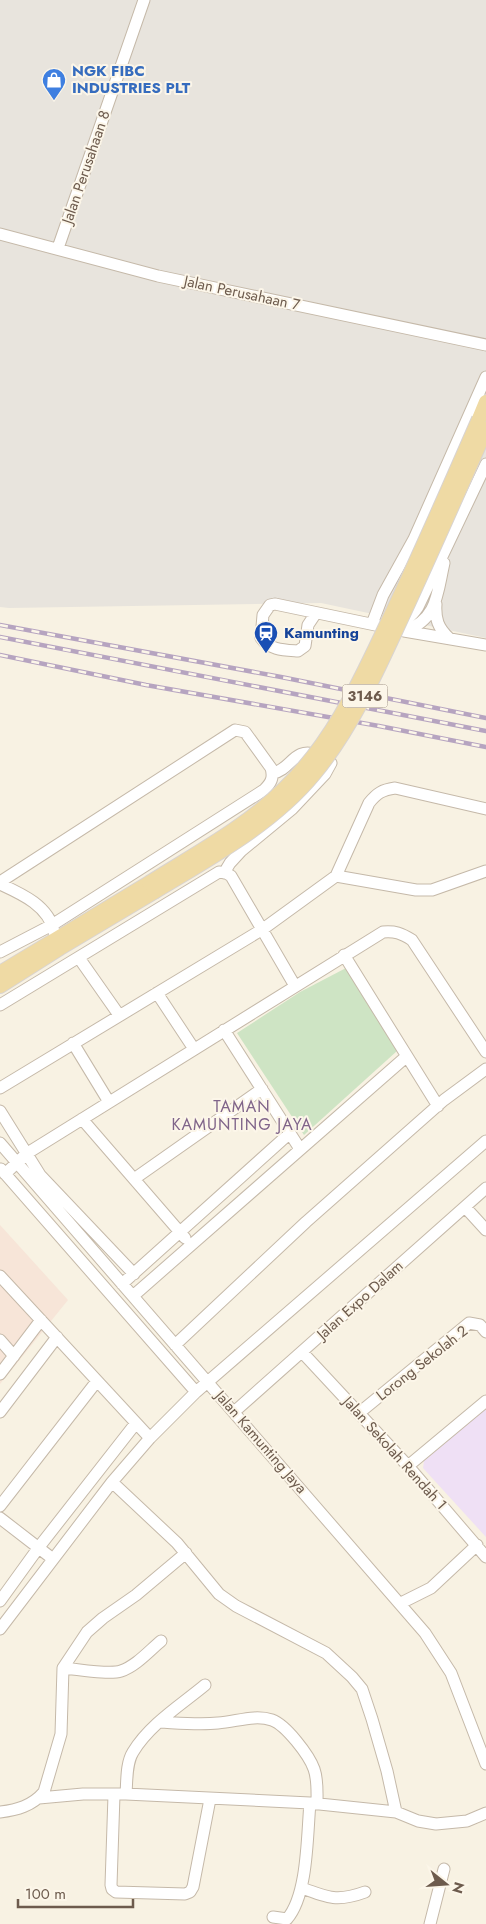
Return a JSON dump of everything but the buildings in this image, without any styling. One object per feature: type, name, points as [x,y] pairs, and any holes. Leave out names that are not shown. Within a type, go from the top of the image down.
[{"type":"main road","name":"3146","points":[[0,986],[152,888],[254,816],[291,783],[308,764],[332,732],[358,685],[483,424],[486,402]]},
{"type":"main road","name":"3146","points":[[0,973],[53,932],[152,888]]},
{"type":"street","name":"Jalan Perusahaan 8","points":[[58,248],[144,0]]},
{"type":"street","name":"Jalan Perusahaan 7","points":[[0,234],[158,276],[486,345]]},
{"type":"street","points":[[372,624],[383,595],[414,538],[486,377]]},
{"type":"street","points":[[383,595],[386,614],[397,620],[406,620],[412,616],[486,464]]},
{"type":"street","points":[[449,539],[436,600],[436,619],[439,627],[449,638]]},
{"type":"street","points":[[352,620],[370,611],[383,595]]},
{"type":"street","points":[[404,631],[417,627],[425,620],[436,600]]},
{"type":"street","points":[[316,613],[308,626],[305,646],[298,651],[271,647],[265,644],[261,638],[263,615],[270,605],[275,604],[404,631],[486,645]]},
{"type":"street","points":[[0,952],[53,932],[264,790],[272,780],[273,774],[271,768],[245,732],[235,730],[0,883],[33,901],[40,907],[53,932]]},
{"type":"street","points":[[224,873],[241,851],[292,809],[325,774],[331,763],[328,759],[309,752],[299,755],[284,770],[273,774]]},
{"type":"street","points":[[0,1088],[263,929],[336,876],[369,803],[376,794],[395,788],[486,809]]},
{"type":"street","points":[[336,876],[416,890],[432,890],[486,871]]},
{"type":"street","points":[[0,1005],[219,872],[231,876],[295,986]]},
{"type":"street","points":[[196,1392],[2,1171],[26,1154],[383,932],[393,931],[401,933],[412,940],[486,1052]]},
{"type":"street","points":[[344,955],[438,1106]]},
{"type":"street","points":[[79,958],[119,1015]]},
{"type":"street","points":[[157,993],[194,1049]]},
{"type":"street","points":[[224,1030],[300,1149]]},
{"type":"street","points":[[73,1043],[109,1102]]},
{"type":"street","points":[[133,1296],[407,1056]]},
{"type":"street","points":[[176,1345],[306,1222],[438,1106],[469,1080],[486,1069]]},
{"type":"street","points":[[134,1179],[262,1089]]},
{"type":"street","points":[[0,1111],[40,1175],[134,1274]]},
{"type":"street","points":[[82,1119],[192,1244]]},
{"type":"street","points":[[122,1284],[290,1133]]},
{"type":"street","points":[[0,1629],[112,1482],[150,1438],[196,1392],[486,1141]]},
{"type":"street","name":"Jalan Kamunting Jaya","points":[[0,1143],[425,1632],[451,1674],[486,1764]]},
{"type":"street","name":"Jalan Expo Dalam","points":[[234,1412],[486,1188]]},
{"type":"street","points":[[465,1207],[486,1230]]},
{"type":"street","points":[[0,1276],[150,1438]]},
{"type":"street","points":[[0,1374],[41,1320]]},
{"type":"street","name":"Lorong Sekolah 2","points":[[359,1413],[469,1323],[480,1325],[486,1332]]},
{"type":"street","points":[[0,1412],[57,1337]]},
{"type":"street","points":[[0,1340],[14,1356]]},
{"type":"street","name":"Jalan Sekolah Rendah 1","points":[[302,1352],[408,1466],[486,1557]]},
{"type":"street","points":[[0,1506],[97,1381]]},
{"type":"street","points":[[408,1466],[486,1401]]},
{"type":"street","points":[[0,1601],[4,1588],[39,1547],[136,1423]]},
{"type":"street","points":[[112,1482],[186,1553],[219,1594],[236,1606],[326,1654],[341,1665],[362,1689],[387,1771],[396,1812]]},
{"type":"street","points":[[0,1518],[53,1558]]},
{"type":"street","points":[[401,1603],[430,1588],[477,1545]]},
{"type":"street","points":[[39,1798],[47,1784],[61,1734],[63,1668],[87,1632],[103,1618],[136,1595],[186,1553]]},
{"type":"street","points":[[4,1588],[21,1602]]},
{"type":"street","points":[[63,1668],[109,1672],[120,1671],[131,1665],[161,1640]]},
{"type":"street","points":[[126,1794],[133,1752],[160,1722],[205,1684]]},
{"type":"street","points":[[160,1722],[219,1723],[248,1718],[272,1720],[281,1725],[309,1760],[316,1776],[302,1888],[292,1913],[286,1919],[273,1917]]},
{"type":"street","points":[[0,1812],[18,1809],[39,1798],[83,1794],[126,1794],[313,1803],[396,1812],[418,1821],[436,1824],[467,1821],[486,1814]]},
{"type":"street","points":[[114,1795],[112,1889],[116,1892],[185,1894],[190,1892],[193,1887],[203,1841],[210,1799]]},
{"type":"street","points":[[430,1924],[444,1869]]},
{"type":"street","points":[[302,1888],[323,1896],[340,1899],[364,1892]]},
{"type":"shaded area","points":[[0,0],[486,0],[486,638],[321,603],[0,607]]},
{"type":"shaded area","points":[[0,1225],[68,1300],[0,1384]]},
{"type":"shaded area","points":[[486,1408],[486,1537],[423,1468],[424,1461]]},
{"type":"green space","points":[[346,968],[397,1051],[304,1135],[237,1033],[300,992]]},
{"type":"railway","points":[[0,625],[281,677],[486,718]]},
{"type":"railway","points":[[0,637],[486,731]]},
{"type":"railway","points":[[0,655],[146,685],[486,747]]},
{"type":"place","name":"NGK FIBC INDUSTRIES PLT","points":[[54,101]]},
{"type":"place","name":"Kamunting","points":[[266,654]]},
{"type":"district","name":"TAMAN KAMUNTING JAYA","points":[[242,1115]]}]
